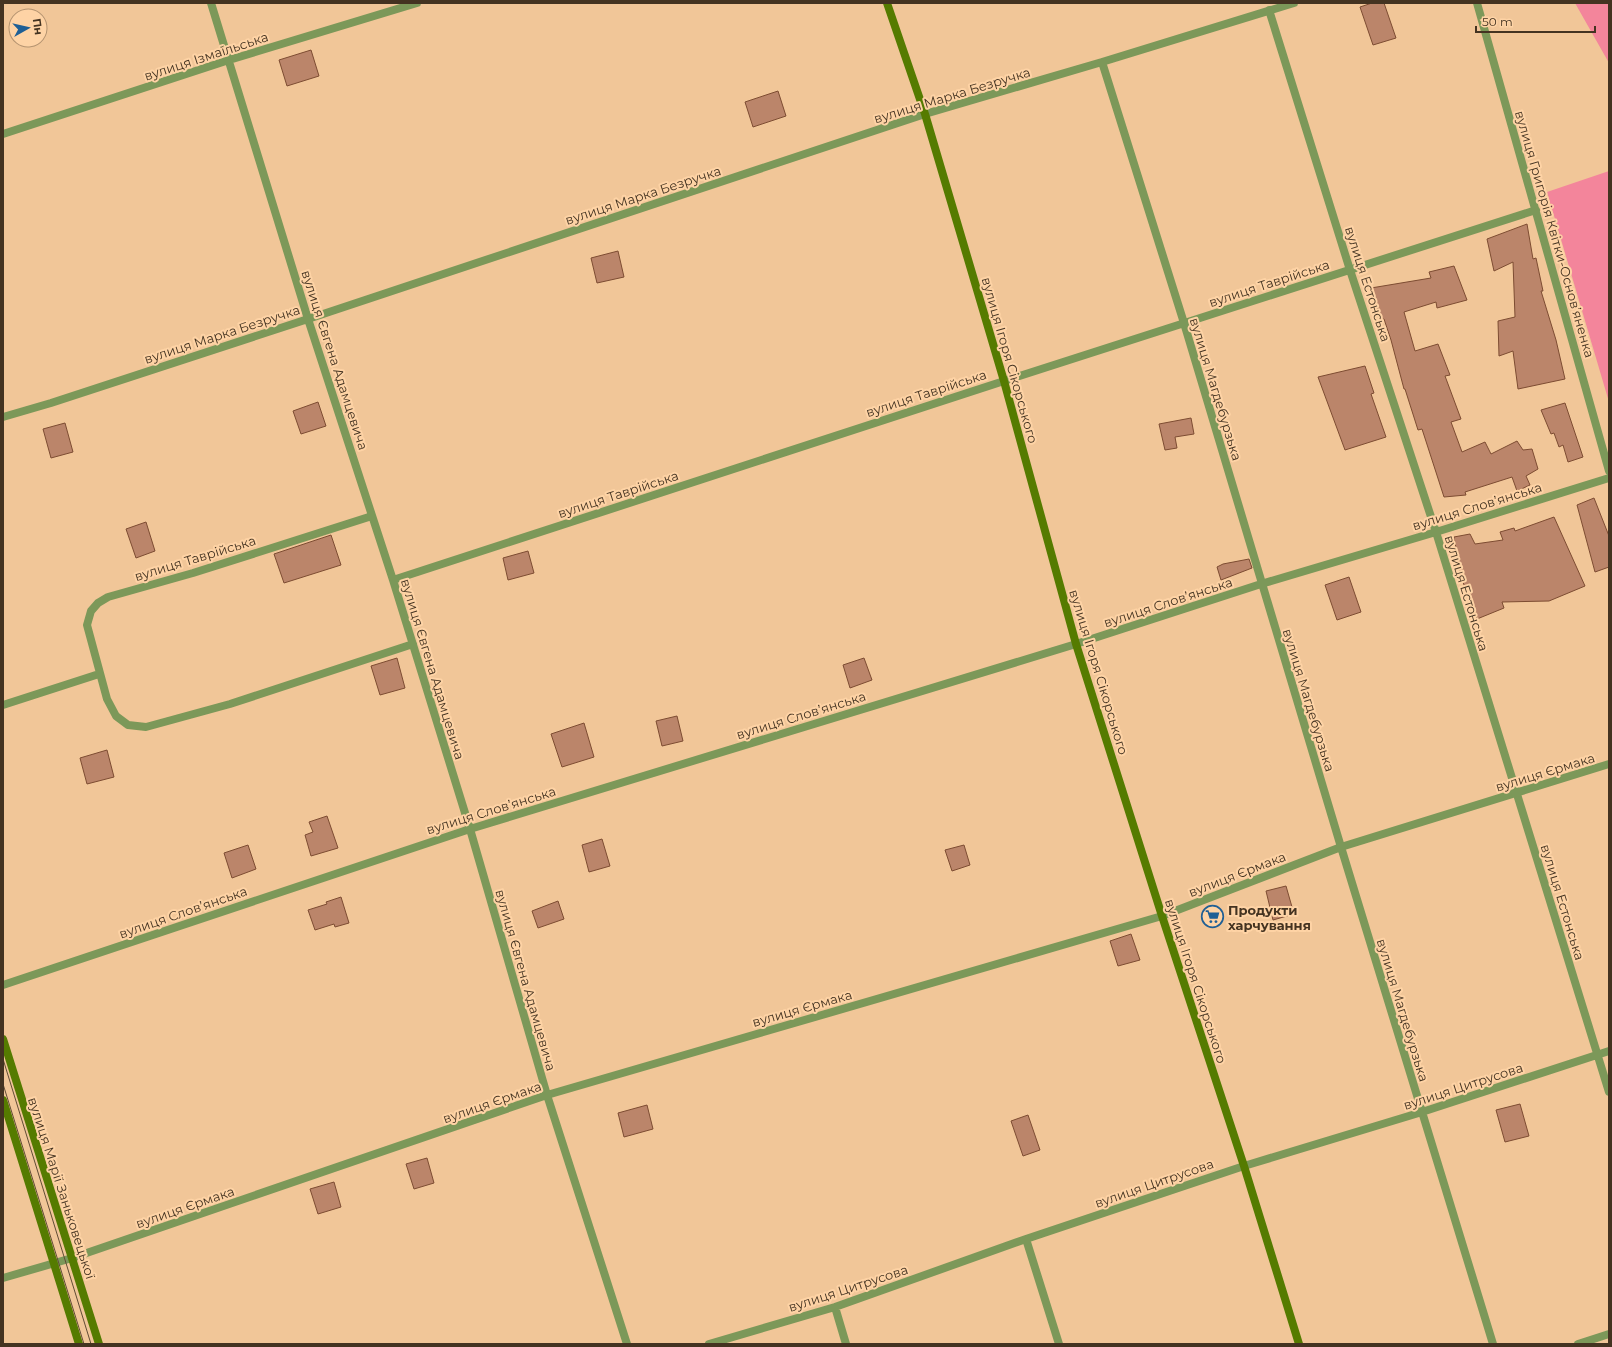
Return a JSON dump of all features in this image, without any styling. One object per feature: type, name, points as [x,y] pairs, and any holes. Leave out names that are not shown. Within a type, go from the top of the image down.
[{"type":"main road","name":"вулиця Ігоря Сікорського","points":[[887,3],[925,114],[1004,381],[1076,644],[1162,916],[1244,1166],[1299,1344]]},
{"type":"main road","name":"вулиця Марії Заньковецької","points":[[3,1039],[99,1344]]},
{"type":"main road","points":[[3,1100],[79,1344]]},
{"type":"street","name":"вулиця Євгена Адамцевича","points":[[211,3],[308,318],[413,644],[470,829],[547,1095],[627,1344]]},
{"type":"street","name":"вулиця Ізмаїльська","points":[[3,134],[229,60],[417,3]]},
{"type":"street","name":"вулиця Марка Безручка","points":[[3,418],[925,114],[1294,3]]},
{"type":"street","name":"вулиця Григорія Квітки-Основʼяненка","points":[[1477,3],[1609,471]]},
{"type":"street","name":"вулиця Естонська","points":[[1268,10],[1350,270],[1436,532],[1609,1092]]},
{"type":"street","name":"вулиця Магдебурзька","points":[[1102,62],[1184,323],[1261,584],[1493,1344]]},
{"type":"street","name":"вулиця Таврійська","points":[[393,580],[1536,210]]},
{"type":"street","name":"вулиця Слов’янська","points":[[3,985],[470,829],[1076,644],[1261,584],[1436,532],[1609,478]]},
{"type":"street","name":"вулиця Таврійська","points":[[372,516],[193,573],[108,597],[98,603],[91,611],[87,625],[99,674],[107,699],[116,716],[128,725],[146,726],[230,704],[413,644]]},
{"type":"street","points":[[3,705],[99,674]]},
{"type":"street","name":"вулиця Єрмака","points":[[3,1278],[72,1258],[547,1095],[1162,916],[1341,847],[1609,764]]},
{"type":"street","name":"вулиця Цитрусова","points":[[709,1344],[835,1306],[1026,1239],[1244,1166],[1422,1112],[1609,1051]]},
{"type":"street","points":[[1026,1239],[1059,1344]]},
{"type":"street","points":[[835,1306],[846,1344]]},
{"type":"street","points":[[1578,1344],[1609,1334]]},
{"type":"shaded area","points":[[1575,3],[1609,3],[1609,63]]},
{"type":"shaded area","points":[[1609,171],[1609,402],[1547,192]]},
{"type":"building","points":[[1372,3],[1384,3],[1396,38],[1373,45],[1360,7]]},
{"type":"building","points":[[311,50],[319,76],[287,86],[279,60]]},
{"type":"building","points":[[778,91],[786,116],[753,127],[745,102]]},
{"type":"building","points":[[1527,224],[1533,259],[1536,258],[1543,291],[1541,291],[1556,340],[1565,379],[1518,389],[1513,351],[1499,356],[1498,321],[1515,317],[1513,262],[1494,271],[1487,239]]},
{"type":"building","points":[[618,251],[624,277],[597,283],[591,258]]},
{"type":"building","points":[[1454,266],[1467,300],[1437,308],[1436,302],[1404,312],[1415,351],[1438,344],[1450,375],[1445,376],[1461,419],[1451,422],[1462,452],[1485,442],[1491,454],[1517,441],[1523,450],[1532,449],[1538,469],[1526,476],[1530,485],[1517,491],[1512,477],[1465,492],[1466,495],[1444,497],[1422,429],[1418,430],[1404,389],[1391,340],[1384,319],[1381,320],[1371,288],[1431,278],[1429,272]]},
{"type":"building","points":[[1365,366],[1374,393],[1371,394],[1386,437],[1345,450],[1318,377]]},
{"type":"building","points":[[318,402],[326,426],[301,434],[293,411]]},
{"type":"building","points":[[1565,403],[1583,457],[1568,462],[1563,445],[1559,447],[1554,433],[1551,434],[1541,410]]},
{"type":"building","points":[[1191,418],[1194,434],[1175,437],[1177,448],[1165,450],[1159,424]]},
{"type":"building","points":[[65,423],[73,452],[51,458],[43,429]]},
{"type":"building","points":[[1594,498],[1609,536],[1609,567],[1595,572],[1577,505]]},
{"type":"building","points":[[1554,517],[1585,586],[1549,601],[1502,602],[1504,608],[1477,619],[1461,577],[1454,537],[1470,534],[1475,544],[1503,540],[1500,532],[1514,528],[1515,531]]},
{"type":"building","points":[[146,522],[155,551],[136,558],[126,529]]},
{"type":"building","points":[[331,535],[341,565],[284,583],[274,554]]},
{"type":"building","points":[[528,551],[534,573],[508,580],[503,558]]},
{"type":"building","points":[[1249,559],[1252,568],[1221,580],[1217,567],[1223,564]]},
{"type":"building","points":[[1349,577],[1361,612],[1337,620],[1325,585]]},
{"type":"building","points":[[397,658],[405,688],[380,695],[371,666]]},
{"type":"building","points":[[864,658],[872,680],[850,688],[843,665]]},
{"type":"building","points":[[677,716],[683,741],[662,746],[656,721]]},
{"type":"building","points":[[584,723],[594,757],[562,767],[551,734]]},
{"type":"building","points":[[107,750],[114,777],[87,784],[80,758]]},
{"type":"building","points":[[327,816],[338,848],[311,856],[305,835],[313,832],[309,822]]},
{"type":"building","points":[[602,839],[610,866],[589,872],[582,845]]},
{"type":"building","points":[[248,845],[256,869],[232,878],[224,853]]},
{"type":"building","points":[[964,845],[970,865],[952,871],[945,850]]},
{"type":"building","points":[[1286,886],[1294,914],[1273,920],[1266,891]]},
{"type":"building","points":[[341,897],[349,923],[335,927],[334,924],[315,930],[308,910],[327,904],[326,902]]},
{"type":"building","points":[[558,901],[564,919],[538,928],[532,911]]},
{"type":"building","points":[[1131,934],[1140,960],[1118,966],[1110,941]]},
{"type":"building","points":[[1520,1104],[1529,1136],[1505,1142],[1496,1110]]},
{"type":"building","points":[[647,1105],[653,1129],[624,1137],[618,1113]]},
{"type":"building","points":[[1028,1115],[1040,1150],[1023,1156],[1011,1121]]},
{"type":"building","points":[[427,1158],[434,1183],[414,1189],[406,1164]]},
{"type":"building","points":[[334,1182],[341,1207],[318,1214],[310,1189]]},
{"type":"tram line","points":[[3,1059],[91,1344]]},
{"type":"tram line","points":[[3,1084],[84,1344]]},
{"type":"place","name":"Продукти харчування","points":[[1212,917]]}]
